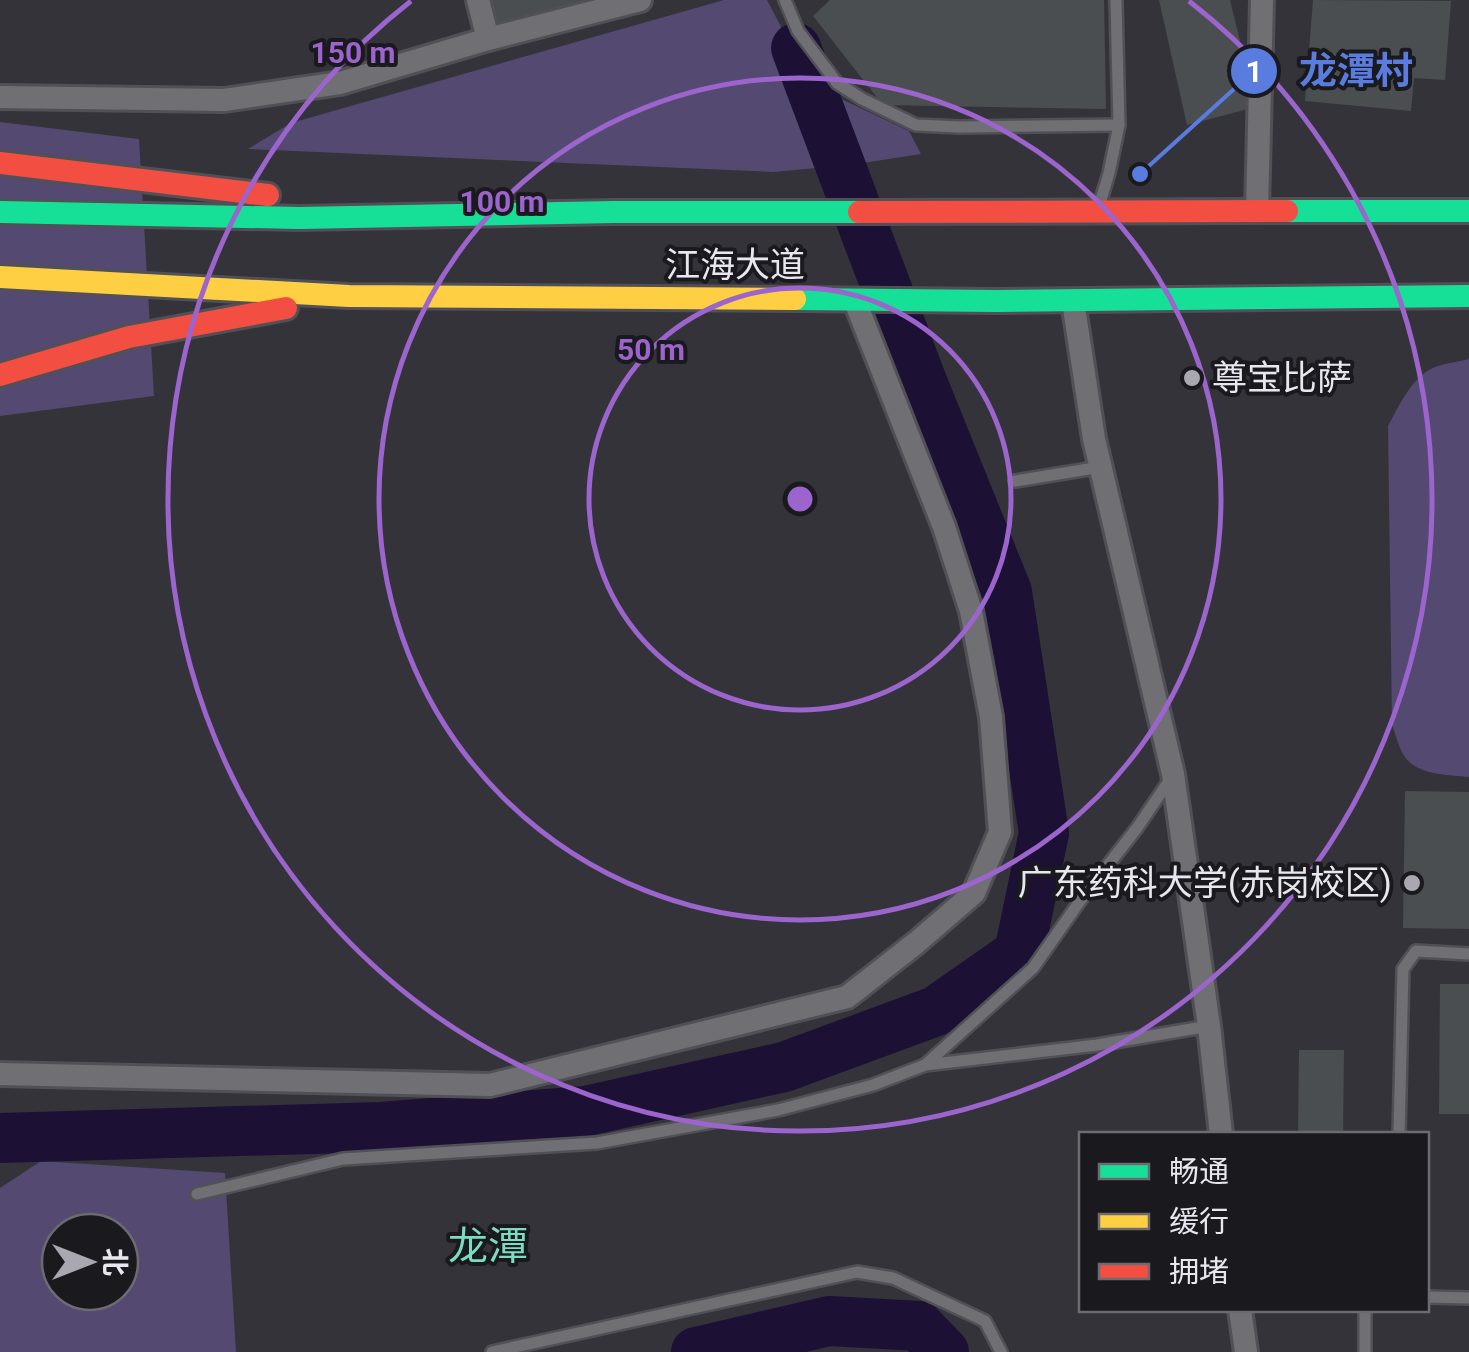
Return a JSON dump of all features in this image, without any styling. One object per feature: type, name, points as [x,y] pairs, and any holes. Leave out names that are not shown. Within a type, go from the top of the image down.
[{"type":"highway","points":[[0,163],[436,215]]},
{"type":"highway","name":"江海大道","points":[[0,212],[299,218],[614,212],[1469,211]]},
{"type":"highway","name":"江海大道","points":[[0,277],[349,296],[855,301],[1469,296]]},
{"type":"highway","points":[[0,375],[129,336],[349,296]]},
{"type":"street","points":[[478,0],[488,39]]},
{"type":"street","points":[[0,98],[224,100],[340,83],[640,0]]},
{"type":"street","points":[[1258,211],[1262,0]]},
{"type":"street","points":[[0,1074],[490,1086],[847,996],[974,893],[1000,832],[991,717],[970,611],[938,495],[855,301]]},
{"type":"street","points":[[1073,301],[1101,467],[1174,774],[1221,1132]]},
{"type":"street","points":[[1240,1312],[1246,1352]]},
{"type":"lane","points":[[784,0],[798,30],[837,83],[916,124],[1119,124]]},
{"type":"lane","points":[[1097,211],[1119,124],[1116,0]]},
{"type":"lane","points":[[1015,481],[1101,467]]},
{"type":"lane","points":[[925,1065],[1033,968],[1174,774]]},
{"type":"lane","points":[[1399,1132],[1402,969],[1416,951],[1469,954]]},
{"type":"lane","points":[[198,1194],[343,1159],[597,1143],[778,1110],[872,1086],[925,1065],[1098,1045],[1209,1026]]},
{"type":"lane","points":[[492,1352],[857,1272],[893,1278],[986,1321],[1001,1352]]},
{"type":"lane","points":[[1429,1296],[1469,1298]]},
{"type":"lane","points":[[1365,1312],[1365,1352]]},
{"type":"shaded area","points":[[724,0],[767,0],[800,63],[837,97],[909,131],[921,154],[773,172],[248,149],[291,123]]},
{"type":"shaded area","points":[[0,122],[139,139],[154,396],[0,416]]},
{"type":"shaded area","points":[[1469,359],[1469,777],[1434,773],[1410,763],[1392,725],[1388,426],[1407,392],[1427,371]]},
{"type":"shaded area","points":[[41,1161],[225,1173],[236,1352],[0,1352],[0,1188]]},
{"type":"building","points":[[491,0],[606,0],[500,31]]},
{"type":"building","points":[[830,0],[1104,0],[1106,109],[883,105],[813,16]]},
{"type":"building","points":[[1159,0],[1230,0],[1256,107],[1187,125]]},
{"type":"building","points":[[1313,0],[1451,1],[1445,80],[1414,78],[1411,111],[1305,101]]},
{"type":"building","points":[[1405,791],[1469,792],[1469,929],[1403,928]]},
{"type":"building","points":[[1440,984],[1469,984],[1469,1114],[1439,1114]]},
{"type":"building","points":[[1299,1050],[1344,1050],[1343,1132],[1298,1132]]},
{"type":"waterway","points":[[0,1138],[381,1127],[586,1111],[784,1067],[936,1011],[1019,953],[1044,833],[1007,592],[922,382],[796,48]]},
{"type":"waterway","points":[[696,1352],[829,1321],[919,1326],[944,1352]]},
{"type":"traffic: fast","points":[[1287,211],[1469,211]]},
{"type":"traffic: fast","points":[[0,212],[299,218],[859,212]]},
{"type":"traffic: fast","points":[[795,299],[1469,296]]},
{"type":"traffic: slow","points":[[0,277],[349,296],[795,299]]},
{"type":"traffic: jam","points":[[0,163],[268,195]]},
{"type":"traffic: jam","points":[[859,212],[1287,211]]},
{"type":"traffic: jam","points":[[0,375],[129,337],[286,308]]},
{"type":"place","name":"龙潭村","points":[[1140,174]]},
{"type":"place","name":"尊宝比萨","points":[[1192,378]]},
{"type":"place","name":"广东药科大学(赤岗校区)","points":[[1412,883]]},
{"type":"district","name":"龙潭","points":[[488,1246]]}]
